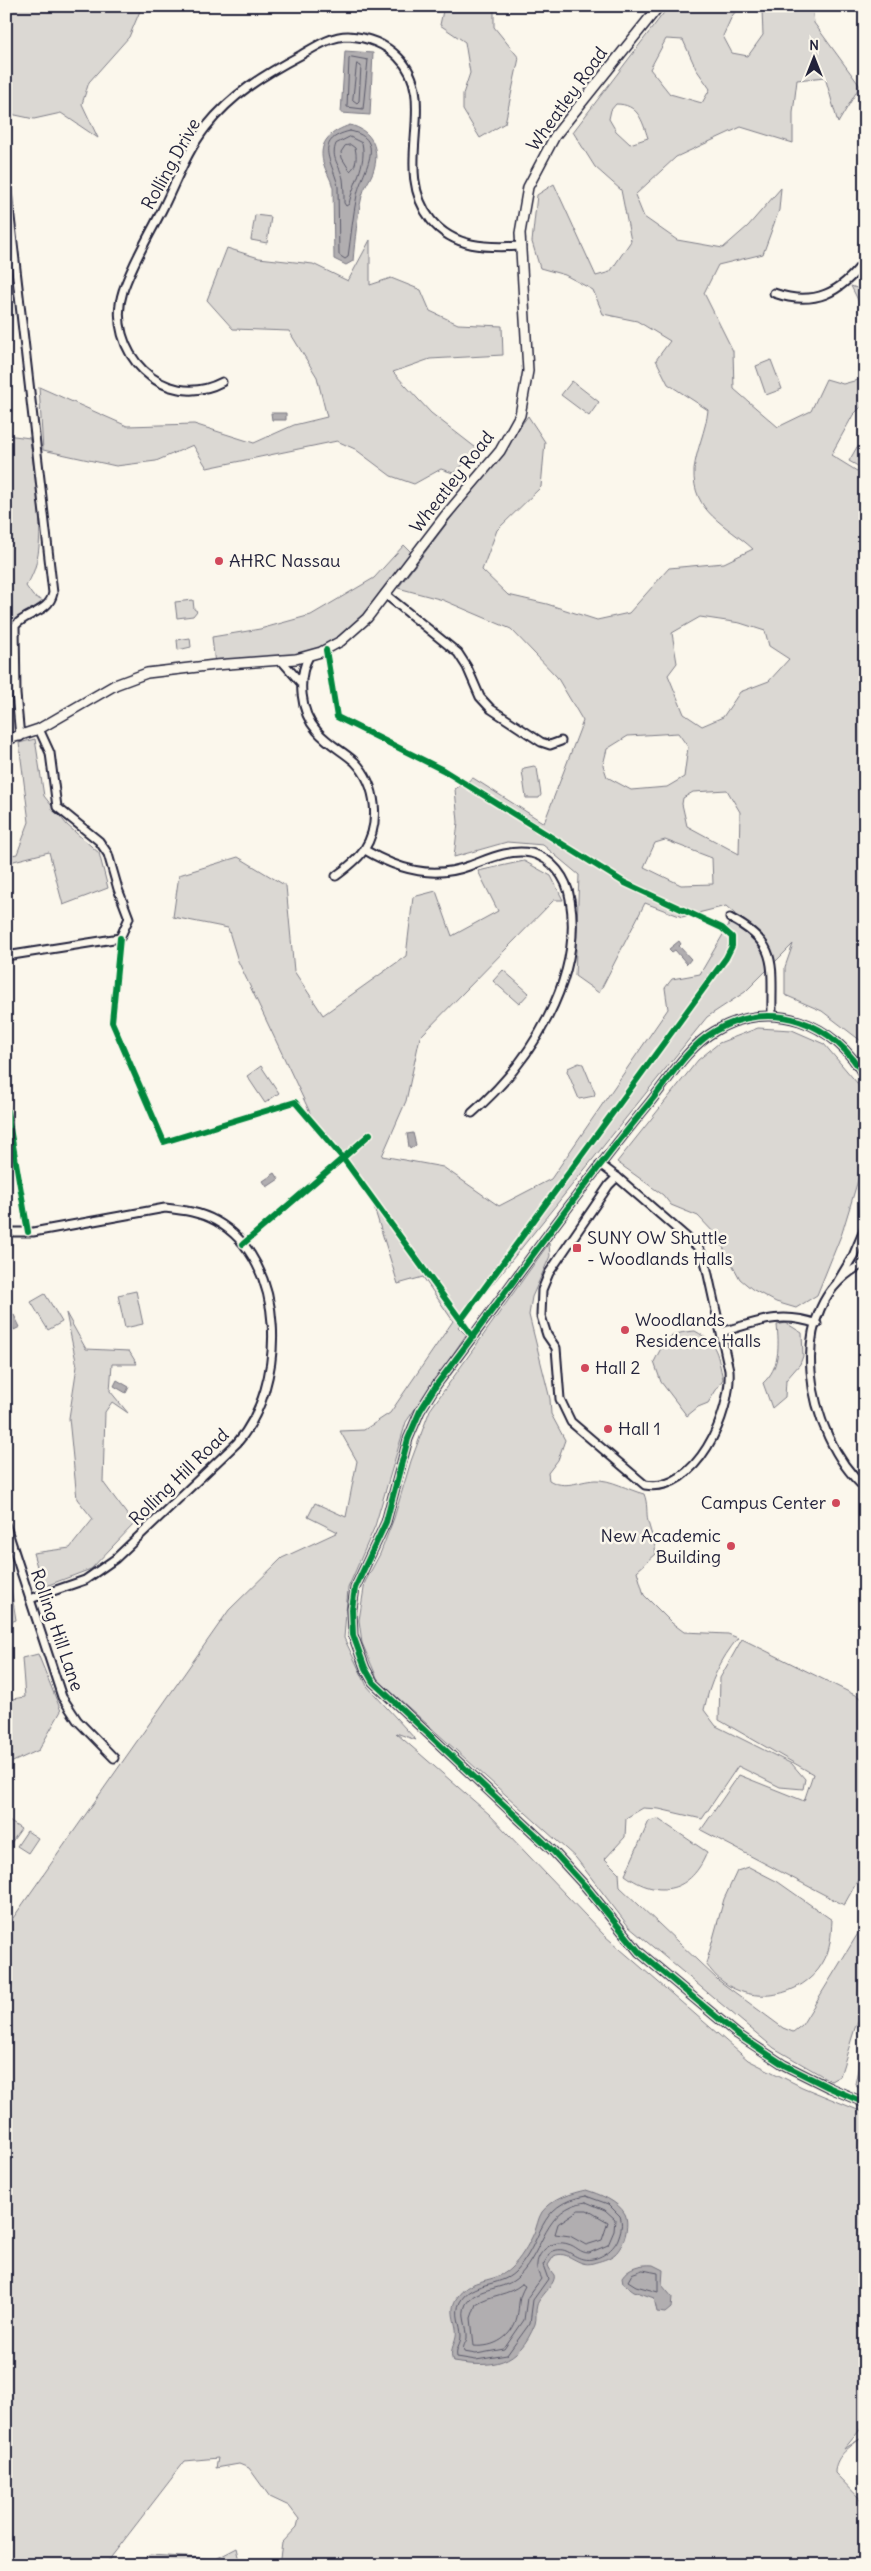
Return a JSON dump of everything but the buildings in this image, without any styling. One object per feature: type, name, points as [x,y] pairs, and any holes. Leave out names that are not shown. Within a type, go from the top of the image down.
[{"type":"main road","name":"Wheatley Road","points":[[6,740],[20,737],[39,729],[115,685],[147,673],[309,656],[332,647],[351,634],[500,451],[520,415],[528,371],[521,246],[524,199],[535,170],[550,144],[659,6]]},
{"type":"street","name":"Rolling Drive","points":[[222,382],[202,389],[184,389],[166,385],[149,376],[132,359],[122,338],[119,306],[124,289],[191,150],[204,128],[242,90],[320,44],[348,36],[367,39],[388,48],[400,58],[411,76],[416,93],[412,174],[423,209],[441,230],[458,240],[488,248],[521,246]]},
{"type":"street","points":[[6,182],[53,593],[47,606],[19,621],[15,626],[16,694],[20,737]]},
{"type":"street","points":[[774,293],[791,299],[806,300],[827,294],[848,281],[865,260]]},
{"type":"street","points":[[384,594],[458,654],[467,667],[480,697],[490,709],[541,742],[550,745],[560,741]]},
{"type":"street","points":[[309,656],[301,682],[304,706],[313,727],[357,764],[370,784],[375,815],[365,850],[336,876]]},
{"type":"street","points":[[281,660],[301,682]]},
{"type":"street","points":[[6,956],[120,938],[129,918],[108,854],[99,840],[57,807],[50,753],[39,729]]},
{"type":"street","points":[[365,850],[394,866],[427,872],[458,870],[503,854],[531,853],[554,866],[569,888],[573,911],[572,936],[566,970],[557,998],[518,1066],[506,1082],[472,1113]]},
{"type":"street","points":[[730,918],[756,935],[767,947],[771,959],[772,1015]]},
{"type":"street","points":[[865,1078],[849,1053],[828,1034],[801,1020],[772,1015],[738,1020],[713,1032],[700,1042],[600,1164],[437,1384],[420,1411],[408,1439],[386,1522],[355,1588],[352,1627],[356,1647],[373,1682],[553,1851],[586,1887],[639,1952],[745,2039],[784,2065],[865,2103]]},
{"type":"street","points":[[600,1164],[617,1177],[699,1248],[705,1261],[722,1332],[729,1370],[730,1386],[727,1405],[715,1434],[701,1455],[680,1478],[668,1485],[645,1485],[571,1422],[560,1400],[556,1348],[547,1335],[541,1316],[542,1290],[549,1273],[609,1185],[617,1177]]},
{"type":"street","name":"Rolling Hill Road","points":[[6,1232],[33,1232],[165,1208],[185,1210],[203,1215],[229,1230],[248,1251],[266,1290],[273,1328],[272,1358],[263,1397],[250,1425],[222,1459],[115,1559],[96,1574],[30,1599]]},
{"type":"street","points":[[865,1228],[853,1256],[826,1299],[817,1324],[810,1359],[814,1402],[834,1450],[849,1474],[865,1488]]},
{"type":"street","points":[[836,1284],[865,1263]]},
{"type":"street","points":[[722,1332],[780,1317],[801,1318],[817,1324]]},
{"type":"street","name":"Rolling Hill Lane","points":[[6,1526],[62,1697],[77,1720],[114,1758]]},
{"type":"shaded area","points":[[148,6],[140,11],[129,37],[89,82],[82,104],[98,138],[61,113],[34,119],[6,113],[6,7]]},
{"type":"shaded area","points":[[444,6],[494,6],[494,27],[519,58],[505,123],[480,138],[463,110],[463,94],[470,73],[465,42],[440,25]]},
{"type":"shaded area","points":[[669,6],[740,6],[732,16],[723,36],[732,53],[748,56],[763,35],[762,10],[754,6],[812,6],[814,23],[860,86],[838,123],[825,77],[797,80],[793,113],[793,143],[741,127],[676,157],[635,195],[644,217],[677,240],[723,248],[748,226],[781,188],[779,210],[763,254],[718,265],[704,293],[733,351],[734,389],[778,427],[811,411],[826,379],[843,384],[865,378],[865,403],[853,415],[831,455],[865,476],[865,1044],[822,1011],[785,995],[785,967],[793,944],[745,992],[707,1017],[458,1327],[466,1335],[406,1422],[375,1526],[348,1588],[344,1638],[367,1686],[416,1740],[396,1733],[489,1814],[605,1936],[748,2060],[802,2087],[865,2113],[865,2424],[844,2449],[860,2439],[847,2449],[837,2462],[835,2473],[865,2504],[865,2565],[279,2565],[282,2543],[297,2527],[299,2519],[289,2506],[270,2497],[249,2468],[239,2464],[216,2468],[218,2458],[185,2461],[105,2565],[6,2565],[6,1928],[229,1610],[282,1558],[338,1532],[308,1517],[315,1503],[346,1517],[357,1461],[340,1431],[364,1430],[390,1413],[453,1321],[423,1277],[398,1284],[373,1204],[315,1123],[238,961],[228,928],[173,917],[179,875],[238,857],[286,886],[294,971],[323,1015],[406,956],[413,897],[436,891],[452,936],[498,911],[478,871],[524,861],[551,876],[563,900],[554,900],[420,1037],[406,1101],[382,1156],[443,1167],[499,1206],[551,1179],[668,1009],[665,988],[672,979],[700,974],[735,914],[726,906],[682,917],[645,903],[599,993],[575,976],[579,875],[543,845],[507,842],[454,857],[458,822],[455,789],[473,778],[544,823],[583,721],[557,677],[511,629],[443,600],[398,588],[528,416],[545,442],[541,487],[497,530],[482,570],[508,595],[547,604],[597,620],[629,613],[669,568],[724,563],[753,549],[713,516],[699,497],[695,485],[694,470],[708,410],[668,384],[656,360],[670,341],[637,321],[603,314],[593,290],[565,275],[540,268],[532,242],[537,195],[554,184],[596,276],[610,272],[631,241],[621,190],[595,167],[573,132]],"holes":[[[666,39],[683,40],[696,69],[710,89],[702,103],[670,94],[650,69]],[[616,104],[629,107],[638,114],[648,138],[630,144],[616,131],[609,119],[611,110]],[[700,617],[740,623],[765,631],[769,646],[789,659],[769,681],[740,692],[723,717],[702,726],[684,714],[668,675],[677,663],[672,633]],[[678,733],[688,747],[684,777],[667,787],[631,790],[607,777],[603,765],[607,749],[628,736]],[[727,790],[740,812],[739,854],[687,826],[682,804],[683,798],[693,792]],[[665,840],[712,858],[713,884],[681,885],[644,867],[655,843]]]},
{"type":"shaded area","points":[[255,215],[271,217],[267,243],[251,240]]},
{"type":"shaded area","points":[[370,240],[370,285],[391,278],[421,290],[430,311],[458,324],[502,326],[503,355],[430,359],[393,372],[431,413],[480,451],[453,473],[441,469],[414,484],[391,476],[355,449],[337,441],[207,468],[193,445],[156,461],[116,466],[43,450],[39,387],[127,426],[194,424],[254,443],[294,425],[327,417],[317,377],[289,331],[233,329],[207,300],[227,248],[259,258],[313,264],[348,281]]},
{"type":"shaded area","points":[[851,286],[865,291],[865,311],[863,310]]},
{"type":"shaded area","points":[[771,360],[782,389],[766,395],[756,366]]},
{"type":"shaded area","points":[[572,381],[599,402],[589,416],[561,395]]},
{"type":"shaded area","points":[[6,435],[30,438],[40,535],[34,571],[26,586],[33,596],[43,601],[10,625],[7,639],[10,725],[6,730]]},
{"type":"shaded area","points":[[857,447],[865,452],[865,470],[849,461]]},
{"type":"shaded area","points":[[404,545],[415,556],[367,618],[321,652],[215,665],[212,637],[260,629],[311,615],[374,578]]},
{"type":"shaded area","points":[[193,600],[194,609],[197,611],[193,616],[177,618],[175,602]]},
{"type":"shaded area","points":[[190,638],[191,647],[178,650],[177,640]]},
{"type":"shaded area","points":[[35,739],[44,796],[67,825],[99,853],[108,888],[63,905],[49,852],[6,863],[6,856],[17,854],[29,822],[19,743]]},
{"type":"shaded area","points":[[534,766],[537,768],[541,795],[539,798],[526,798],[522,771],[524,768]]},
{"type":"shaded area","points":[[503,970],[529,993],[519,1004],[493,981]]},
{"type":"shaded area","points":[[758,1028],[792,1030],[824,1044],[858,1084],[865,1116],[865,1157],[842,1233],[817,1295],[796,1308],[776,1302],[752,1289],[740,1279],[717,1236],[698,1216],[671,1205],[663,1195],[617,1162],[698,1060],[719,1043]]},
{"type":"shaded area","points":[[579,1063],[583,1064],[595,1093],[594,1096],[579,1099],[567,1071],[568,1068]]},
{"type":"shaded area","points":[[261,1066],[279,1093],[265,1103],[247,1076]]},
{"type":"shaded area","points":[[549,1243],[550,1256],[532,1297],[529,1315],[550,1399],[551,1414],[565,1440],[558,1460],[548,1473],[549,1480],[566,1485],[601,1480],[644,1494],[648,1522],[656,1554],[637,1571],[644,1595],[672,1623],[684,1632],[728,1634],[738,1638],[716,1672],[704,1710],[716,1726],[792,1764],[805,1779],[803,1789],[780,1787],[738,1766],[702,1819],[659,1809],[643,1808],[626,1818],[625,1837],[605,1859],[619,1873],[620,1887],[718,1980],[783,2028],[793,2032],[802,2025],[865,1922],[865,2008],[855,2028],[840,2076],[831,2081],[774,2048],[629,1927],[576,1858],[378,1680],[362,1643],[359,1620],[365,1582],[380,1554],[394,1518],[411,1461],[430,1410]]},
{"type":"shaded area","points":[[136,1291],[143,1324],[125,1328],[118,1295]]},
{"type":"shaded area","points":[[45,1294],[62,1322],[48,1330],[31,1302]]},
{"type":"shaded area","points":[[66,1313],[86,1349],[129,1351],[137,1364],[112,1364],[110,1391],[128,1413],[112,1402],[105,1412],[103,1482],[134,1524],[91,1569],[43,1587],[33,1553],[70,1548],[93,1519],[77,1499],[69,1418],[77,1366]]},
{"type":"shaded area","points":[[786,1323],[802,1333],[803,1356],[800,1364],[786,1380],[785,1397],[772,1408],[763,1383],[773,1371],[777,1356],[777,1325]]},
{"type":"shaded area","points":[[695,1331],[709,1341],[716,1351],[723,1379],[708,1403],[698,1407],[687,1416],[661,1382],[654,1362],[669,1338],[679,1333]]},
{"type":"shaded area","points":[[6,1557],[16,1620],[6,1624]]},
{"type":"shaded area","points":[[742,1639],[865,1700],[865,1867],[844,1905],[701,1830],[739,1775],[804,1801],[813,1774],[719,1720],[720,1678]]},
{"type":"shaded area","points":[[38,1654],[61,1711],[39,1750],[6,1765],[6,1700],[25,1697],[22,1658]]},
{"type":"shaded area","points":[[6,1819],[21,1829],[11,1843],[6,1840]]},
{"type":"shaded area","points":[[658,1819],[707,1852],[693,1876],[673,1888],[650,1887],[638,1883],[625,1875],[649,1821]]},
{"type":"shaded area","points":[[27,1831],[38,1838],[28,1853],[17,1846]]},
{"type":"shaded area","points":[[749,1867],[778,1882],[832,1920],[829,1948],[822,1964],[802,1984],[776,1994],[747,1994],[734,1989],[722,1981],[706,1964],[724,1899],[737,1871]]},
{"type":"shaded area","points":[[865,2036],[865,2093],[855,2084]]},
{"type":"shaded area","points":[[237,2548],[241,2565],[135,2565],[150,2555],[216,2559]]},
{"type":"water","points":[[345,51],[373,53],[370,115],[341,113]]},
{"type":"water","points":[[350,125],[364,131],[369,136],[373,142],[376,156],[373,172],[362,196],[357,220],[353,261],[346,265],[334,259],[333,188],[322,155],[328,138],[337,130]]},
{"type":"water","points":[[271,413],[286,413],[286,420],[272,420]]},
{"type":"water","points":[[679,941],[681,944],[679,946],[691,959],[687,964],[675,950],[672,952],[669,949]]},
{"type":"water","points":[[413,1133],[416,1145],[412,1148],[409,1147],[407,1134]]},
{"type":"water","points":[[275,1173],[279,1179],[267,1187],[263,1181]]},
{"type":"water","points":[[14,1315],[20,1327],[14,1330],[8,1318]]},
{"type":"water","points":[[117,1380],[129,1387],[126,1393],[114,1386]]},
{"type":"water","points":[[586,2190],[618,2205],[625,2214],[627,2224],[623,2241],[615,2254],[607,2259],[588,2264],[569,2256],[559,2254],[554,2256],[548,2265],[554,2275],[553,2282],[538,2302],[535,2324],[521,2348],[503,2361],[492,2364],[453,2362],[452,2351],[456,2332],[453,2309],[456,2299],[462,2291],[476,2283],[497,2277],[511,2268],[518,2261],[546,2207],[562,2197]]},
{"type":"water","points":[[644,2265],[653,2265],[663,2270],[662,2285],[672,2297],[671,2308],[665,2313],[657,2312],[654,2298],[634,2291],[623,2283],[622,2277],[631,2269]]},
{"type":"cycle path","points":[[326,650],[337,717],[443,770],[625,883],[722,928],[732,937],[732,946],[726,958],[461,1320]]},
{"type":"cycle path","points":[[120,938],[112,1022],[164,1142],[295,1102],[343,1158],[370,1134]]},
{"type":"cycle path","points":[[865,1078],[837,1042],[819,1030],[800,1021],[779,1017],[758,1017],[736,1021],[715,1031],[686,1055],[566,1209],[437,1384],[420,1411],[408,1439],[386,1522],[355,1588],[352,1609],[353,1635],[365,1668],[373,1682],[553,1851],[586,1887],[639,1952],[737,2034],[784,2065],[865,2103]]},
{"type":"cycle path","points":[[6,1105],[28,1232]]},
{"type":"cycle path","points":[[243,1244],[343,1158],[473,1337]]},
{"type":"place","name":"AHRC Nassau","points":[[219,561]]},
{"type":"place","name":"SUNY OW Shuttle - Woodlands Halls","points":[[577,1248]]},
{"type":"place","name":"Woodlands Residence Halls","points":[[625,1330]]},
{"type":"place","name":"Hall 2","points":[[585,1368]]},
{"type":"place","name":"Hall 1","points":[[608,1429]]},
{"type":"place","name":"Campus Center","points":[[836,1503]]},
{"type":"place","name":"New Academic Building","points":[[731,1546]]}]
